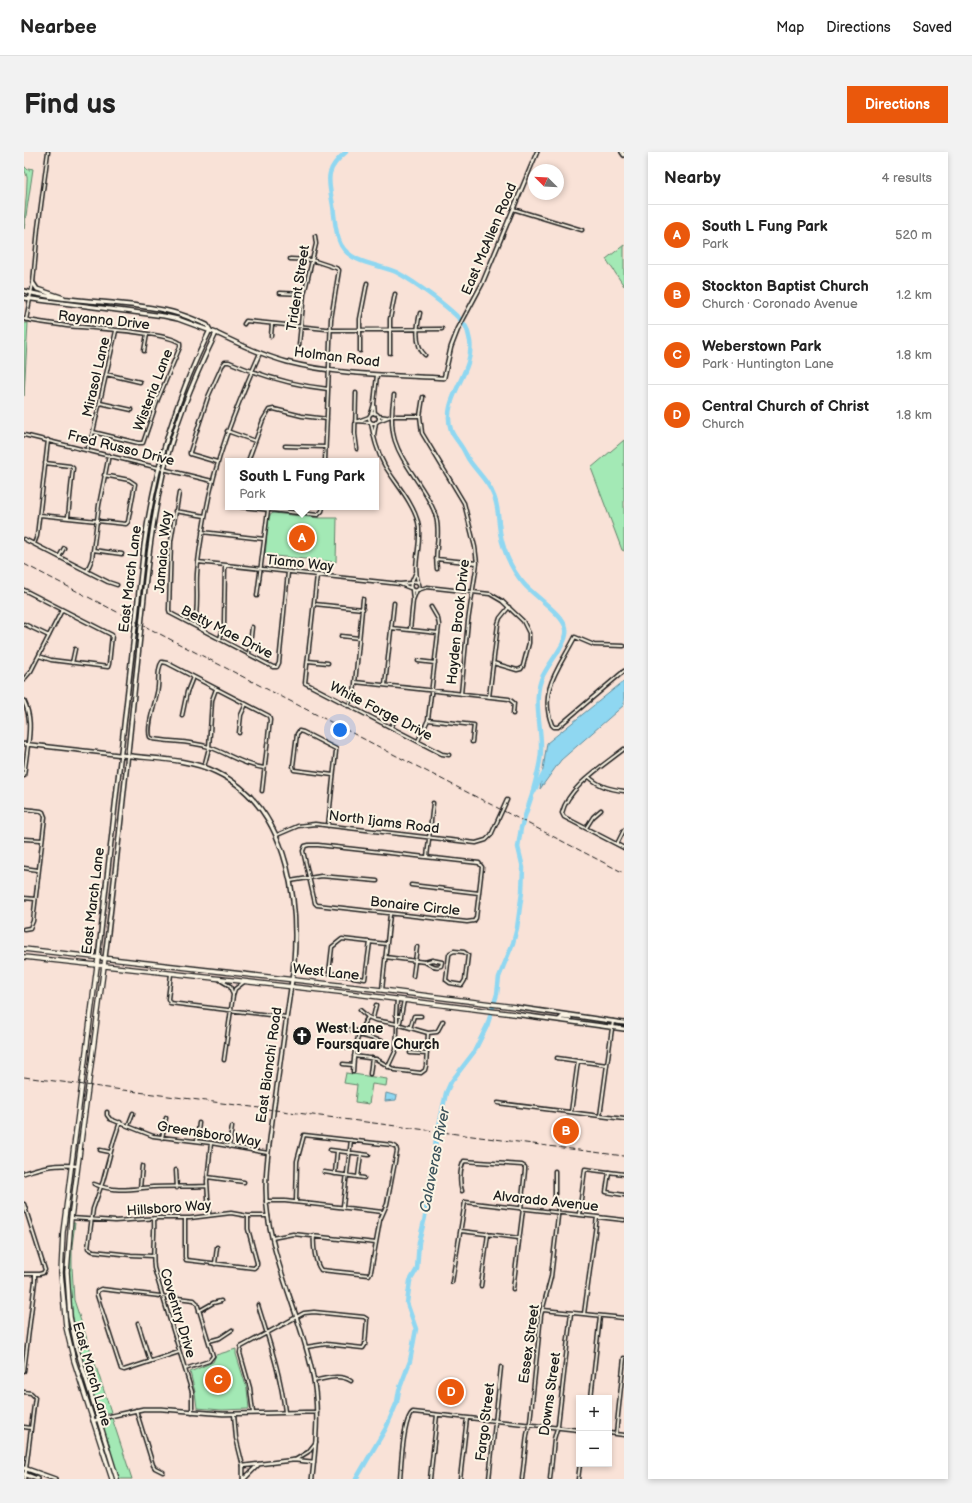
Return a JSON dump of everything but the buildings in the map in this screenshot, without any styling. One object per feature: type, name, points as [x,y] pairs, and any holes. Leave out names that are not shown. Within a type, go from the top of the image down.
[{"type":"main road","points":[[33,283],[37,289],[68,299]]},
{"type":"main road","name":"Holman Road","points":[[24,291],[68,299],[170,312],[207,325],[210,330]]},
{"type":"main road","name":"Holman Road","points":[[24,298],[164,316],[178,319],[216,333]]},
{"type":"main road","name":"East March Lane","points":[[111,1479],[69,1343],[62,1290],[62,1245],[98,958],[150,504],[158,468],[179,398],[194,362],[210,330]]},
{"type":"main road","name":"East March Lane","points":[[117,1479],[77,1349],[70,1317],[67,1272],[71,1218],[105,958],[150,547],[156,506],[164,469],[194,380],[216,333]]},
{"type":"main road","name":"East Bianchi Road","points":[[121,755],[181,761],[204,767],[224,776],[247,794],[264,814],[276,836],[290,881],[296,934],[291,986]]},
{"type":"main road","name":"West Lane","points":[[24,949],[480,1002],[624,1023]]},
{"type":"main road","name":"West Lane","points":[[24,957],[291,986],[624,1029]]},
{"type":"main road","points":[[536,1017],[543,1015],[548,1016],[552,1013]]},
{"type":"main road","points":[[559,1020],[562,1017],[578,1017]]},
{"type":"main road","points":[[25,1468],[54,1479]]},
{"type":"main road","points":[[25,1474],[37,1479]]},
{"type":"street","points":[[25,319],[33,283],[38,228],[48,152]]},
{"type":"street","name":"East McAllen Road","points":[[444,378],[451,347],[459,327],[482,284],[536,152]]},
{"type":"street","points":[[513,209],[582,230]]},
{"type":"street","name":"Trident Street","points":[[299,344],[304,294],[316,244],[315,236]]},
{"type":"street","points":[[290,259],[312,260],[339,270],[332,308],[330,330],[325,458]]},
{"type":"street","points":[[360,352],[359,330],[367,283]]},
{"type":"street","points":[[280,293],[304,294]]},
{"type":"street","points":[[390,353],[389,330],[391,308],[395,294]]},
{"type":"street","points":[[420,313],[418,329],[419,345],[424,355]]},
{"type":"street","name":"Rayanna Drive","points":[[25,319],[50,324],[146,334],[164,337],[180,343]]},
{"type":"street","points":[[244,324],[246,321],[330,330],[442,329]]},
{"type":"street","points":[[271,336],[272,324]]},
{"type":"street","name":"Mirasol Lane","points":[[87,450],[93,432],[116,331]]},
{"type":"street","name":"Holman Road","points":[[216,333],[260,353],[287,362],[328,370],[444,378]]},
{"type":"street","points":[[144,351],[146,334]]},
{"type":"street","name":"Wisteria Lane","points":[[93,432],[143,443],[158,399],[180,347],[180,343]]},
{"type":"street","points":[[194,626],[196,616],[198,562],[212,481],[227,431],[260,353]]},
{"type":"street","points":[[217,462],[194,456],[190,454],[190,452],[208,397],[225,362],[229,362],[252,372],[294,384],[328,389]]},
{"type":"street","points":[[106,374],[140,382]]},
{"type":"street","points":[[375,414],[374,404],[377,374]]},
{"type":"street","points":[[356,393],[357,449]]},
{"type":"street","points":[[394,395],[392,416],[394,439],[398,449],[428,498],[439,530],[436,559],[437,569]]},
{"type":"street","name":"Hayden Brook Drive","points":[[423,397],[420,416],[424,438],[464,503],[475,547],[477,563],[468,621],[460,694]]},
{"type":"street","points":[[100,403],[132,410]]},
{"type":"street","points":[[374,404],[370,416],[377,449],[413,510],[418,522],[420,537],[416,571],[410,586],[413,600],[410,630]]},
{"type":"street","points":[[249,458],[269,410],[274,409],[302,416],[326,419]]},
{"type":"street","points":[[357,421],[375,414]]},
{"type":"street","points":[[375,414],[386,417],[420,416]]},
{"type":"street","points":[[374,435],[378,416]]},
{"type":"street","points":[[357,421],[377,422],[386,417]]},
{"type":"street","points":[[227,431],[255,441]]},
{"type":"street","name":"Fred Russo Drive","points":[[24,435],[212,481]]},
{"type":"street","points":[[34,544],[37,536],[40,515],[48,440]]},
{"type":"street","points":[[285,446],[325,447]]},
{"type":"street","points":[[87,571],[93,550],[96,521],[109,455]]},
{"type":"street","points":[[45,463],[70,466],[73,468],[68,517]]},
{"type":"street","points":[[40,515],[126,524],[128,522],[135,484],[130,480],[104,475]]},
{"type":"street","name":"Jamaica Way","points":[[169,613],[170,553],[175,511],[179,493]]},
{"type":"street","points":[[257,596],[268,510],[318,515],[322,510]]},
{"type":"street","points":[[175,511],[205,516]]},
{"type":"street","points":[[202,532],[264,539]]},
{"type":"street","points":[[24,539],[108,582],[117,585]]},
{"type":"street","points":[[59,557],[64,548]]},
{"type":"street","points":[[93,550],[122,554]]},
{"type":"street","points":[[436,559],[477,563]]},
{"type":"street","name":"Tiamo Way","points":[[198,562],[400,584],[412,582]]},
{"type":"street","points":[[220,639],[224,629],[225,565]]},
{"type":"street","points":[[413,600],[419,586],[416,571]]},
{"type":"street","name":"Betty Mae Drive","points":[[169,613],[273,667],[277,667],[279,663],[288,572]]},
{"type":"street","points":[[317,576],[308,661],[328,663]]},
{"type":"street","points":[[412,582],[415,581],[427,587],[494,596],[509,607],[523,621],[529,633],[529,643],[521,669],[517,670],[493,663]]},
{"type":"street","name":"Tiamo Way","points":[[400,584],[411,589]]},
{"type":"street","points":[[411,589],[417,590],[427,587]]},
{"type":"street","points":[[24,590],[112,635],[108,667],[72,664],[39,656]]},
{"type":"street","points":[[348,706],[354,694],[363,599]]},
{"type":"street","points":[[385,685],[394,602]]},
{"type":"street","points":[[314,604],[363,609]]},
{"type":"street","points":[[418,742],[428,720],[435,663],[438,619],[432,607]]},
{"type":"street","points":[[489,697],[498,624],[500,618],[509,607]]},
{"type":"street","points":[[24,679],[31,671],[62,610]]},
{"type":"street","points":[[24,624],[49,636]]},
{"type":"street","points":[[249,654],[252,627]]},
{"type":"street","points":[[391,628],[438,633]]},
{"type":"street","points":[[341,636],[360,638]]},
{"type":"street","points":[[624,646],[594,645],[575,637],[553,677],[548,692],[547,707],[551,724],[554,727],[558,727],[624,671]]},
{"type":"street","points":[[72,664],[75,649]]},
{"type":"street","points":[[418,660],[435,663]]},
{"type":"street","name":"White Forge Drive","points":[[308,661],[305,683],[418,742],[442,754],[449,755]]},
{"type":"street","points":[[262,791],[270,718],[165,662],[161,664],[149,736],[153,739],[186,742],[209,748],[247,765],[264,768]]},
{"type":"street","points":[[182,716],[187,692],[193,677]]},
{"type":"street","points":[[355,682],[512,700],[514,703],[513,714]]},
{"type":"street","points":[[204,767],[209,748],[212,700],[216,689]]},
{"type":"street","points":[[24,701],[30,723],[24,776]]},
{"type":"street","points":[[239,733],[241,715],[246,704]]},
{"type":"street","points":[[391,728],[396,718]]},
{"type":"street","points":[[428,720],[474,726],[472,742]]},
{"type":"street","points":[[328,826],[334,775],[336,749],[299,731],[297,734],[293,766],[294,770],[334,775]]},
{"type":"street","points":[[24,744],[121,755]]},
{"type":"street","points":[[624,749],[589,777],[568,800],[562,815],[624,848]]},
{"type":"street","points":[[589,777],[602,787],[624,791]]},
{"type":"street","name":"North Ijams Road","points":[[276,836],[302,825],[311,824],[476,843],[483,841],[493,832],[507,800]]},
{"type":"street","points":[[427,857],[433,803]]},
{"type":"street","points":[[24,809],[41,811],[44,814],[32,925],[28,929],[24,929]]},
{"type":"street","points":[[586,828],[593,817],[601,810]]},
{"type":"street","points":[[617,844],[624,830]]},
{"type":"street","points":[[24,839],[42,840]]},
{"type":"street","name":"Bonaire Circle","points":[[309,845],[479,863],[482,867],[476,918],[471,922],[317,905],[315,903],[310,878],[303,851],[305,846],[309,845]]},
{"type":"street","points":[[24,868],[38,870]]},
{"type":"street","points":[[290,881],[328,876],[377,881]]},
{"type":"street","points":[[411,885],[479,893]]},
{"type":"street","points":[[24,898],[35,899]]},
{"type":"street","points":[[382,990],[390,914]]},
{"type":"street","points":[[370,942],[365,979],[329,973],[332,946],[338,944],[342,939],[370,942],[387,944]]},
{"type":"street","points":[[413,976],[417,947]]},
{"type":"street","points":[[452,951],[467,954],[466,980],[464,984],[450,984],[447,982],[447,968],[449,954],[452,951]]},
{"type":"street","points":[[385,957],[425,962],[432,960],[442,962],[448,961]]},
{"type":"street","points":[[425,962],[432,966],[447,968]]},
{"type":"street","points":[[441,966],[442,962]]},
{"type":"street","points":[[171,974],[168,999],[170,1003],[286,1017]]},
{"type":"street","points":[[215,978],[230,986],[233,995]]},
{"type":"street","points":[[224,1060],[233,995],[235,989],[246,981]]},
{"type":"street","name":"East Bianchi Road","points":[[291,986],[268,1153],[266,1201],[272,1238],[306,1347],[314,1380],[317,1412],[312,1479]]},
{"type":"street","points":[[388,1067],[396,1050],[397,999]]},
{"type":"street","points":[[397,1024],[400,1022],[404,1000]]},
{"type":"street","points":[[373,1018],[376,1005]]},
{"type":"street","points":[[360,1010],[368,1017],[428,1033],[437,1032],[443,1021]]},
{"type":"street","points":[[410,1028],[414,1016],[421,1016]]},
{"type":"street","points":[[353,1072],[355,1048],[358,1035],[368,1017]]},
{"type":"street","points":[[600,1116],[613,1021]]},
{"type":"street","points":[[348,1029],[360,1032]]},
{"type":"street","points":[[354,1056],[372,1058],[395,1070],[419,1073],[423,1072],[426,1066],[428,1033]]},
{"type":"street","points":[[358,1035],[382,1041]]},
{"type":"street","points":[[346,1047],[355,1048]]},
{"type":"street","points":[[410,1053],[427,1054]]},
{"type":"street","points":[[370,1074],[372,1058]]},
{"type":"street","points":[[557,1058],[607,1065]]},
{"type":"street","points":[[571,1112],[578,1061]]},
{"type":"street","points":[[343,1064],[353,1065]]},
{"type":"street","points":[[498,1103],[624,1119]]},
{"type":"street","name":"Greensboro Way","points":[[107,1112],[108,1118],[145,1133],[162,1138],[211,1143],[268,1153]]},
{"type":"street","points":[[128,1126],[133,1113]]},
{"type":"street","points":[[162,1138],[166,1118]]},
{"type":"street","points":[[120,1122],[100,1187],[92,1220],[88,1246],[89,1249],[93,1251],[153,1256]]},
{"type":"street","points":[[197,1142],[199,1123]]},
{"type":"street","points":[[230,1147],[232,1127]]},
{"type":"street","points":[[296,1202],[297,1161],[304,1135],[396,1147],[397,1151],[387,1204],[380,1220],[371,1272],[369,1275],[321,1270],[314,1250],[314,1236]]},
{"type":"street","points":[[343,1206],[351,1140]]},
{"type":"street","points":[[209,1216],[207,1177],[211,1143]]},
{"type":"street","points":[[100,1150],[110,1152]]},
{"type":"street","points":[[330,1150],[369,1155]]},
{"type":"street","points":[[335,1174],[337,1151]]},
{"type":"street","points":[[358,1177],[361,1154]]},
{"type":"street","points":[[462,1191],[460,1187],[464,1161],[522,1165],[525,1167],[520,1238],[513,1289]]},
{"type":"street","points":[[24,1172],[47,1165],[77,1166]]},
{"type":"street","points":[[140,1188],[142,1166]]},
{"type":"street","points":[[579,1214],[585,1169],[624,1174]]},
{"type":"street","points":[[176,1170],[177,1188]]},
{"type":"street","name":"Essex Street","points":[[522,1479],[527,1435],[530,1425],[543,1310],[551,1277],[558,1213],[555,1199],[555,1171]]},
{"type":"street","points":[[324,1172],[364,1178]]},
{"type":"street","points":[[609,1172],[606,1192],[624,1195]]},
{"type":"street","points":[[207,1177],[244,1182]]},
{"type":"street","points":[[94,1184],[100,1187],[115,1190],[207,1186]]},
{"type":"street","points":[[266,1201],[343,1206],[383,1212]]},
{"type":"street","name":"Alvarado Avenue","points":[[461,1231],[465,1202],[624,1220]]},
{"type":"street","points":[[24,1204],[44,1268],[43,1273],[35,1275],[24,1274]]},
{"type":"street","name":"Hillsboro Way","points":[[71,1218],[114,1222],[154,1218],[185,1218],[231,1213],[248,1216],[268,1216]]},
{"type":"street","points":[[185,1218],[185,1258],[188,1260],[215,1264],[254,1268],[257,1265],[248,1228],[248,1216]]},
{"type":"street","points":[[584,1314],[597,1217]]},
{"type":"street","name":"Coventry Drive","points":[[154,1218],[154,1268],[193,1397],[192,1412]]},
{"type":"street","points":[[452,1282],[461,1231],[520,1238]]},
{"type":"street","points":[[272,1238],[293,1234],[376,1243]]},
{"type":"street","points":[[481,1286],[488,1234]]},
{"type":"street","points":[[215,1264],[217,1246]]},
{"type":"street","points":[[24,1371],[35,1275]]},
{"type":"street","points":[[179,1352],[124,1370],[121,1369],[97,1295],[98,1290],[101,1289],[162,1295],[194,1300],[199,1311],[213,1356],[209,1361],[185,1369]]},
{"type":"street","points":[[199,1311],[221,1301]]},
{"type":"street","points":[[258,1306],[280,1381],[285,1412]]},
{"type":"street","points":[[543,1310],[624,1318]]},
{"type":"street","points":[[253,1413],[250,1388],[240,1349],[296,1316],[311,1312],[366,1318],[363,1348],[326,1344],[306,1347]]},
{"type":"street","name":"Downs Street","points":[[550,1479],[571,1313]]},
{"type":"street","points":[[591,1395],[600,1316]]},
{"type":"street","points":[[138,1324],[150,1361]]},
{"type":"street","points":[[208,1341],[220,1338],[232,1330]]},
{"type":"street","points":[[616,1434],[624,1358]]},
{"type":"street","name":"Fargo Street","points":[[489,1479],[502,1367]]},
{"type":"street","points":[[314,1380],[334,1377],[351,1381]]},
{"type":"street","points":[[24,1392],[33,1394],[35,1400],[26,1458],[25,1479]]},
{"type":"street","points":[[93,1421],[136,1410],[153,1409],[234,1414],[317,1412]]},
{"type":"street","points":[[136,1410],[153,1465],[164,1472]]},
{"type":"street","points":[[400,1479],[406,1427],[411,1413],[437,1414],[576,1430]]},
{"type":"street","points":[[234,1414],[236,1438],[243,1466],[244,1479]]},
{"type":"street","points":[[430,1479],[437,1414]]},
{"type":"street","points":[[460,1479],[467,1418]]},
{"type":"street","points":[[24,1427],[31,1428]]},
{"type":"street","points":[[612,1433],[624,1435]]},
{"type":"street","points":[[294,1460],[308,1452],[316,1441]]},
{"type":"street","points":[[243,1466],[294,1460],[314,1462]]},
{"type":"street","points":[[244,1479],[259,1464]]},
{"type":"street","points":[[578,1479],[580,1467]]},
{"type":"green space","points":[[24,166],[29,171],[29,168],[33,169],[24,229],[27,179]]},
{"type":"green space","points":[[624,245],[624,286],[606,259]]},
{"type":"green space","points":[[24,323],[28,323],[24,396]]},
{"type":"green space","points":[[624,440],[624,551],[622,550],[591,468]]},
{"type":"green space","points":[[273,513],[319,518],[337,518],[336,562],[265,555],[269,516]]},
{"type":"green space","points":[[346,1073],[387,1079],[386,1086],[372,1084],[369,1104],[355,1102],[357,1085],[344,1083]]},
{"type":"green space","points":[[73,1223],[75,1223],[72,1246],[74,1300],[111,1412],[102,1415],[99,1413],[90,1387],[80,1351],[72,1313],[70,1253]]},
{"type":"green space","points":[[236,1349],[236,1354],[247,1389],[249,1409],[222,1410],[197,1408],[190,1372],[213,1362],[216,1355]]},
{"type":"green space","points":[[112,1418],[132,1479],[119,1479],[102,1424],[104,1421]]},
{"type":"water","points":[[624,681],[624,705],[561,760],[540,789],[547,743]]},
{"type":"water","points":[[386,1093],[397,1096],[396,1100],[385,1101]]},
{"type":"waterway","name":"Calaveras River","points":[[346,152],[335,163],[329,178],[336,229],[341,245],[358,260],[389,269],[412,282],[454,313],[466,327],[470,341],[470,353],[468,364],[453,396],[450,407],[449,418],[451,430],[469,460],[491,489],[497,505],[500,532],[504,548],[514,571],[524,584],[560,618],[566,629],[564,641],[544,674],[539,689],[538,706],[541,755],[532,795]]},
{"type":"waterway","name":"Calaveras River","points":[[356,1479],[386,1428],[397,1402],[399,1390],[410,1361],[416,1329],[407,1303],[410,1281],[417,1269],[419,1242],[425,1217],[436,1140],[446,1093],[451,1082],[474,1052],[487,1026],[497,994],[499,977],[513,943],[517,928],[522,892],[523,868],[518,847],[521,828],[532,795],[544,773]]},
{"type":"railway","points":[[24,564],[624,873]]},
{"type":"railway","points":[[24,1077],[624,1156]]},
{"type":"place","name":"South L Fung Park","points":[[302,538]]},
{"type":"place","name":"West Lane Foursquare Church","points":[[302,1036]]},
{"type":"place","name":"Stockton Baptist Church","points":[[566,1131]]},
{"type":"place","name":"Weberstown Park","points":[[218,1380]]},
{"type":"place","name":"Central Church of Christ","points":[[451,1392]]}]
